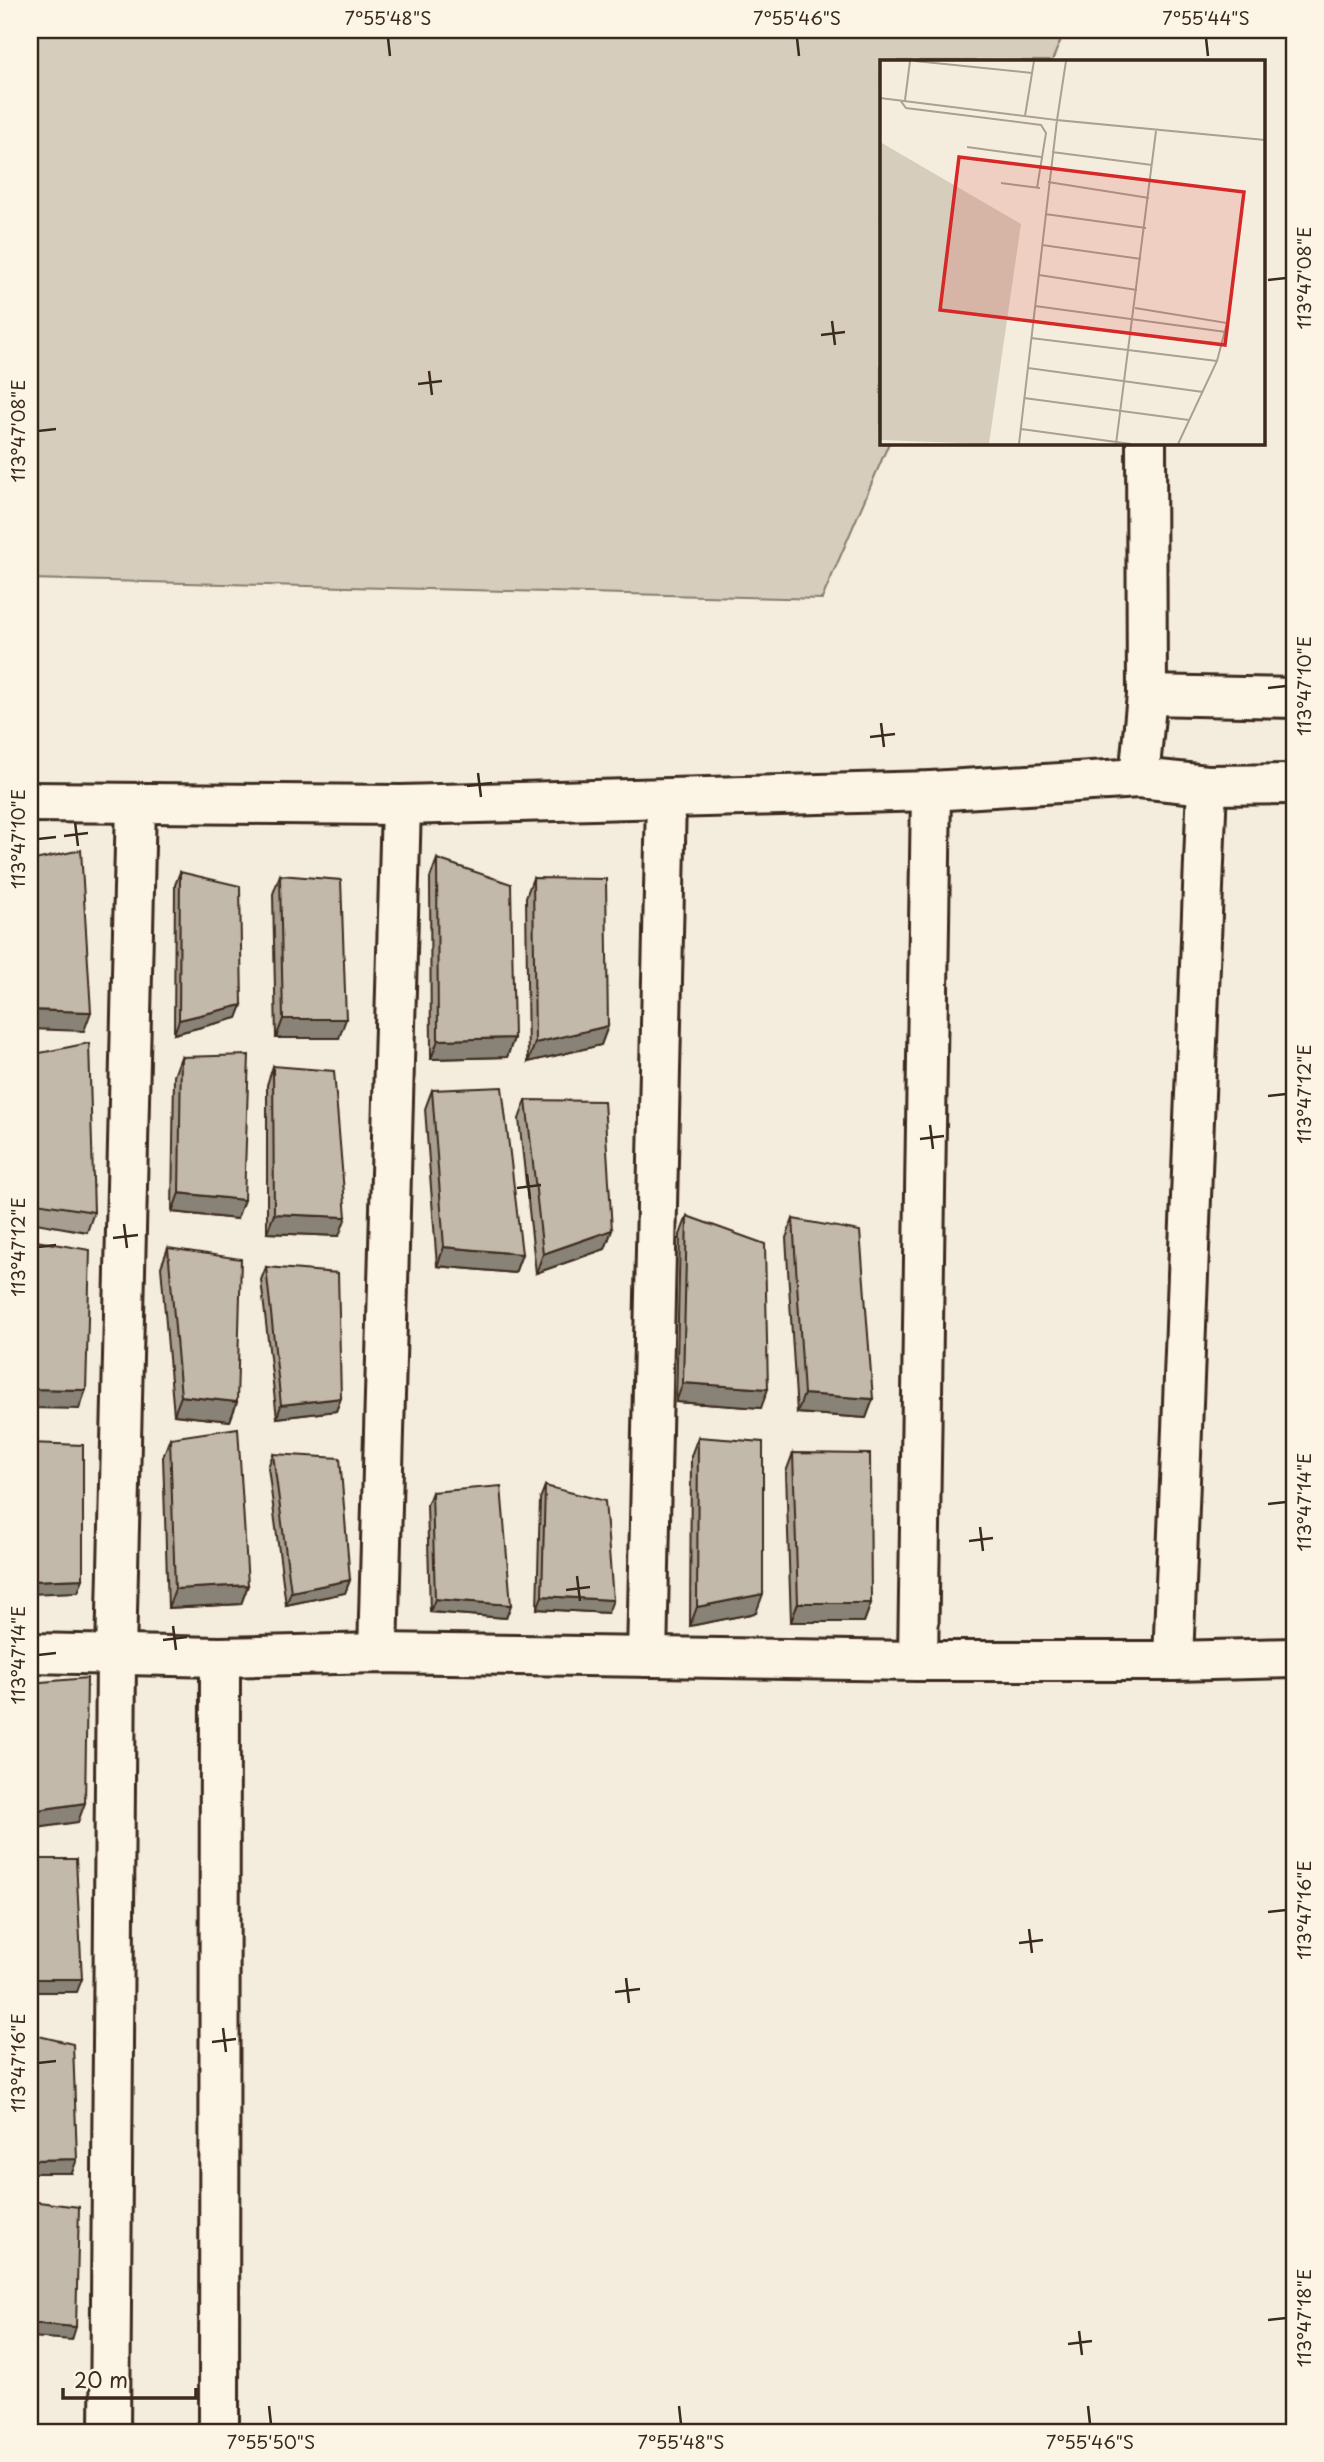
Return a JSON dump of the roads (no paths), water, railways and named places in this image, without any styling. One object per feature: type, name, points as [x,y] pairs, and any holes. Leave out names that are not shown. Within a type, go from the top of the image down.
[{"type":"street","points":[[1139,778],[1147,695],[1146,444]]},
{"type":"street","points":[[1147,695],[1294,698]]},
{"type":"street","points":[[30,802],[401,804],[666,799],[931,791],[1139,778],[1207,785],[1294,784]]},
{"type":"street","points":[[1173,1661],[1207,785]]},
{"type":"street","points":[[918,1661],[931,791]]},
{"type":"street","points":[[647,1657],[666,799]]},
{"type":"street","points":[[110,2432],[116,1655],[136,803]]},
{"type":"street","points":[[378,1653],[401,804]]},
{"type":"street","points":[[30,1653],[220,1657],[378,1653],[918,1661],[1294,1658]]},
{"type":"street","points":[[216,2432],[219,2426],[220,1657]]}]
